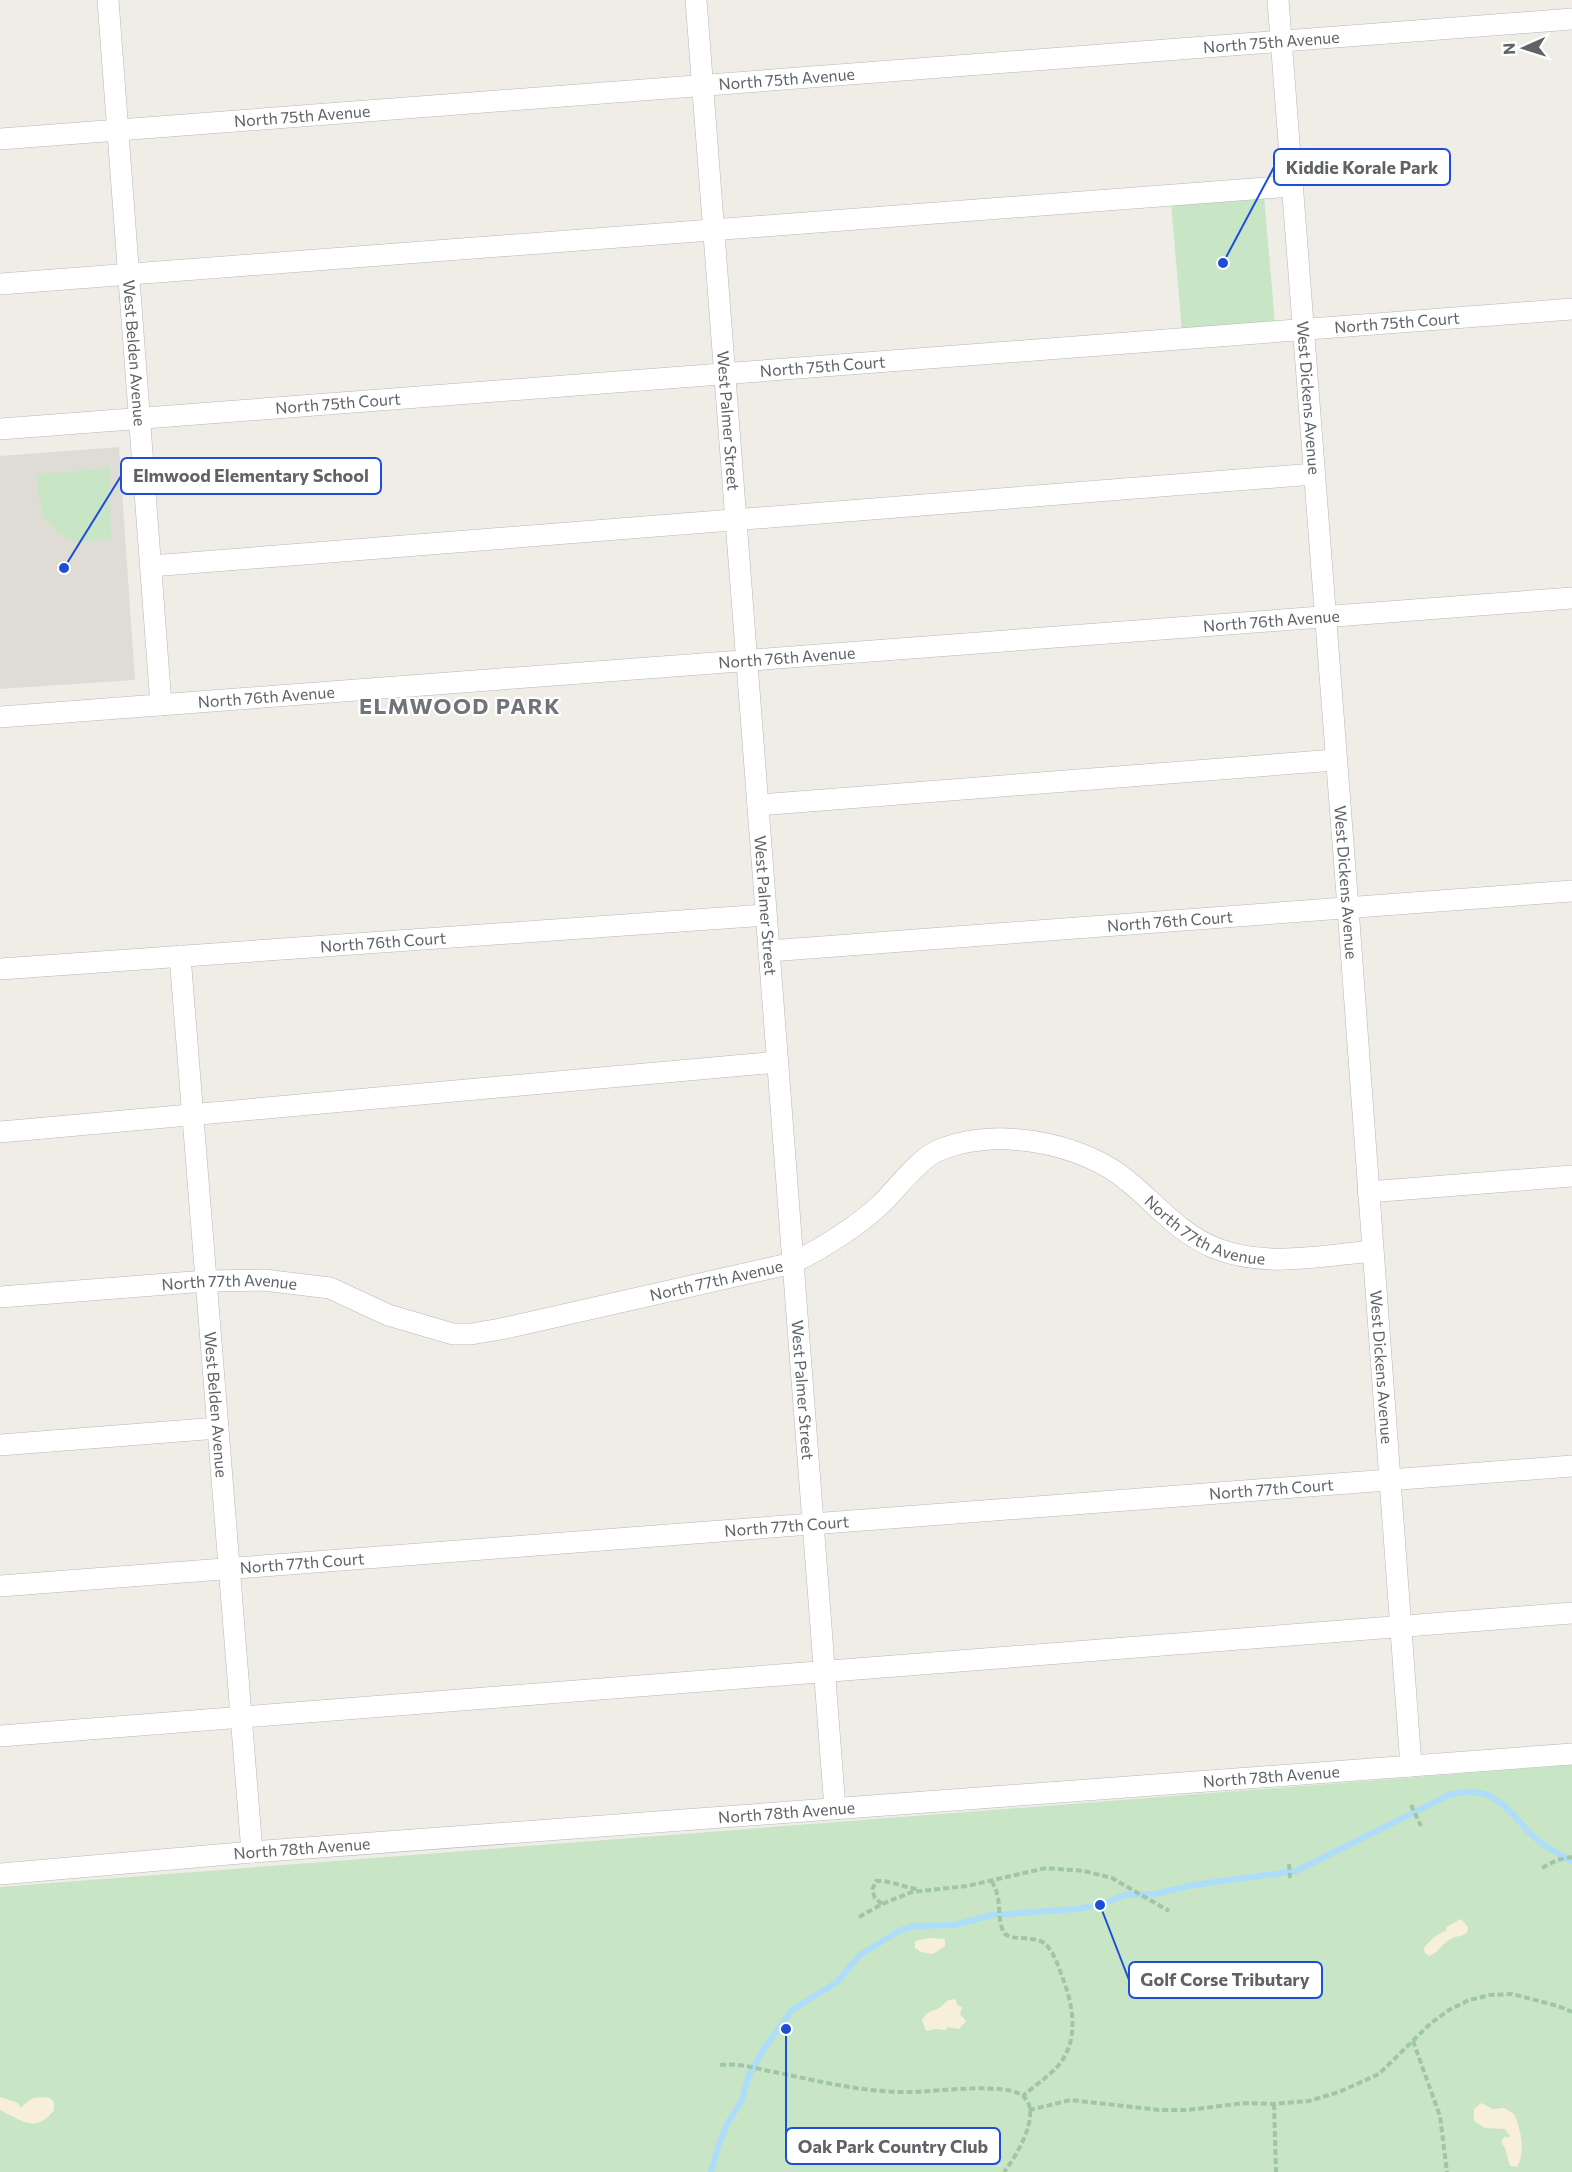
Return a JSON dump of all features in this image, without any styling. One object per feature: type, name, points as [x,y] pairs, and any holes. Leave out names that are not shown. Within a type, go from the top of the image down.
[{"type":"street","name":"West Belden Avenue","points":[[108,0],[161,705]]},
{"type":"street","name":"West Palmer Street","points":[[696,0],[835,1809]]},
{"type":"street","name":"West Dickens Avenue","points":[[1278,0],[1411,1766]]},
{"type":"street","name":"North 75th Avenue","points":[[0,139],[1572,19]]},
{"type":"street","points":[[0,284],[1292,186]]},
{"type":"street","name":"North 75th Court","points":[[0,429],[1572,309]]},
{"type":"street","points":[[151,566],[1314,474]]},
{"type":"street","name":"North 76th Avenue","points":[[0,717],[1572,598]]},
{"type":"street","points":[[758,805],[1335,760]]},
{"type":"street","name":"North 76th Court","points":[[769,951],[1572,891]]},
{"type":"street","name":"North 76th Court","points":[[0,969],[766,915]]},
{"type":"street","name":"West Belden Avenue","points":[[180,956],[252,1852]]},
{"type":"street","points":[[0,1132],[777,1062]]},
{"type":"street","name":"North 77th Avenue","points":[[0,1297],[206,1281],[264,1280],[330,1288],[388,1315],[453,1334],[471,1334],[793,1263],[824,1247],[852,1228],[879,1206],[934,1153],[957,1144],[985,1140],[1024,1141],[1069,1149],[1100,1161],[1128,1180],[1189,1235],[1215,1248],[1248,1257],[1281,1259],[1372,1251]]},
{"type":"street","points":[[1368,1192],[1572,1176]]},
{"type":"street","points":[[0,1445],[218,1428]]},
{"type":"street","name":"North 77th Court","points":[[0,1586],[1572,1466]]},
{"type":"street","points":[[0,1736],[1572,1613]]},
{"type":"street","name":"North 78th Avenue","points":[[0,1874],[252,1852],[1572,1754]]},
{"type":"path","points":[[1411,1805],[1421,1826]]},
{"type":"path","points":[[1542,1868],[1557,1860],[1572,1857]]},
{"type":"path","points":[[1289,1864],[1290,1878]]},
{"type":"path","points":[[882,1904],[875,1898],[872,1890],[876,1881],[884,1880],[902,1887],[920,1890],[967,1886],[1028,1871],[1064,1868],[1112,1878],[1169,1911]]},
{"type":"path","points":[[992,1880],[1000,1908],[1002,1928],[1006,1935],[1012,1938],[1037,1939],[1047,1945],[1056,1961],[1071,2005],[1073,2029],[1066,2055],[1056,2068],[1023,2096]]},
{"type":"path","points":[[859,1917],[882,1904],[920,1890]]},
{"type":"path","points":[[1029,2110],[1071,2100],[1159,2110],[1188,2110],[1244,2103],[1274,2104],[1309,2101],[1362,2083],[1379,2074],[1431,2023],[1449,2010],[1469,2000],[1490,1995],[1512,1994],[1572,2012]]},
{"type":"path","points":[[1413,2041],[1440,2116],[1447,2172]]},
{"type":"path","points":[[720,2065],[738,2064],[879,2091],[995,2088],[1013,2090],[1027,2101],[1028,2126],[1022,2146],[1004,2172]]},
{"type":"path","points":[[1274,2104],[1276,2172]]},
{"type":"shaded area","points":[[119,447],[135,680],[0,689],[0,456]]},
{"type":"green space","points":[[1264,195],[1275,324],[1182,332],[1171,203]]},
{"type":"green space","points":[[107,465],[109,467],[111,539],[75,542],[61,536],[43,517],[37,474],[104,469]]},
{"type":"green space","points":[[1572,1765],[1572,2172],[0,2172],[0,1887]]},
{"type":"sand","points":[[1461,1919],[1468,1927],[1467,1933],[1446,1942],[1432,1955],[1425,1953],[1424,1948],[1431,1940],[1446,1931],[1446,1927]]},
{"type":"sand","points":[[930,1938],[945,1939],[945,1946],[933,1954],[921,1952],[915,1948],[915,1941]]},
{"type":"sand","points":[[954,1999],[957,2005],[962,2007],[960,2014],[966,2021],[959,2029],[948,2027],[945,2030],[926,2031],[922,2020],[925,2016]]},
{"type":"sand","points":[[0,2097],[18,2103],[21,2108],[33,2098],[50,2098],[54,2102],[54,2110],[40,2122],[27,2123],[0,2110]]},
{"type":"sand","points":[[1481,2103],[1493,2109],[1504,2108],[1514,2114],[1522,2140],[1520,2161],[1517,2167],[1510,2166],[1501,2142],[1505,2136],[1508,2138],[1510,2136],[1505,2129],[1485,2128],[1474,2121],[1474,2109]]},
{"type":"waterway","points":[[711,2172],[727,2124],[742,2100],[748,2077],[763,2050],[792,2010],[837,1982],[860,1955],[899,1931],[913,1926],[955,1925],[992,1915],[1076,1909],[1100,1905],[1125,1895],[1154,1894],[1194,1885],[1296,1871],[1449,1795],[1464,1792],[1477,1792],[1497,1800],[1536,1839],[1572,1861]]},
{"type":"place","name":"Kiddie Korale Park","points":[[1223,263]]},
{"type":"place","name":"Elmwood Elementary School","points":[[64,568]]},
{"type":"place","name":"Golf Corse Tributary","points":[[1100,1905]]},
{"type":"place","name":"Oak Park Country Club","points":[[786,2029]]},
{"type":"district","name":"ELMWOOD PARK","points":[[460,706]]}]
